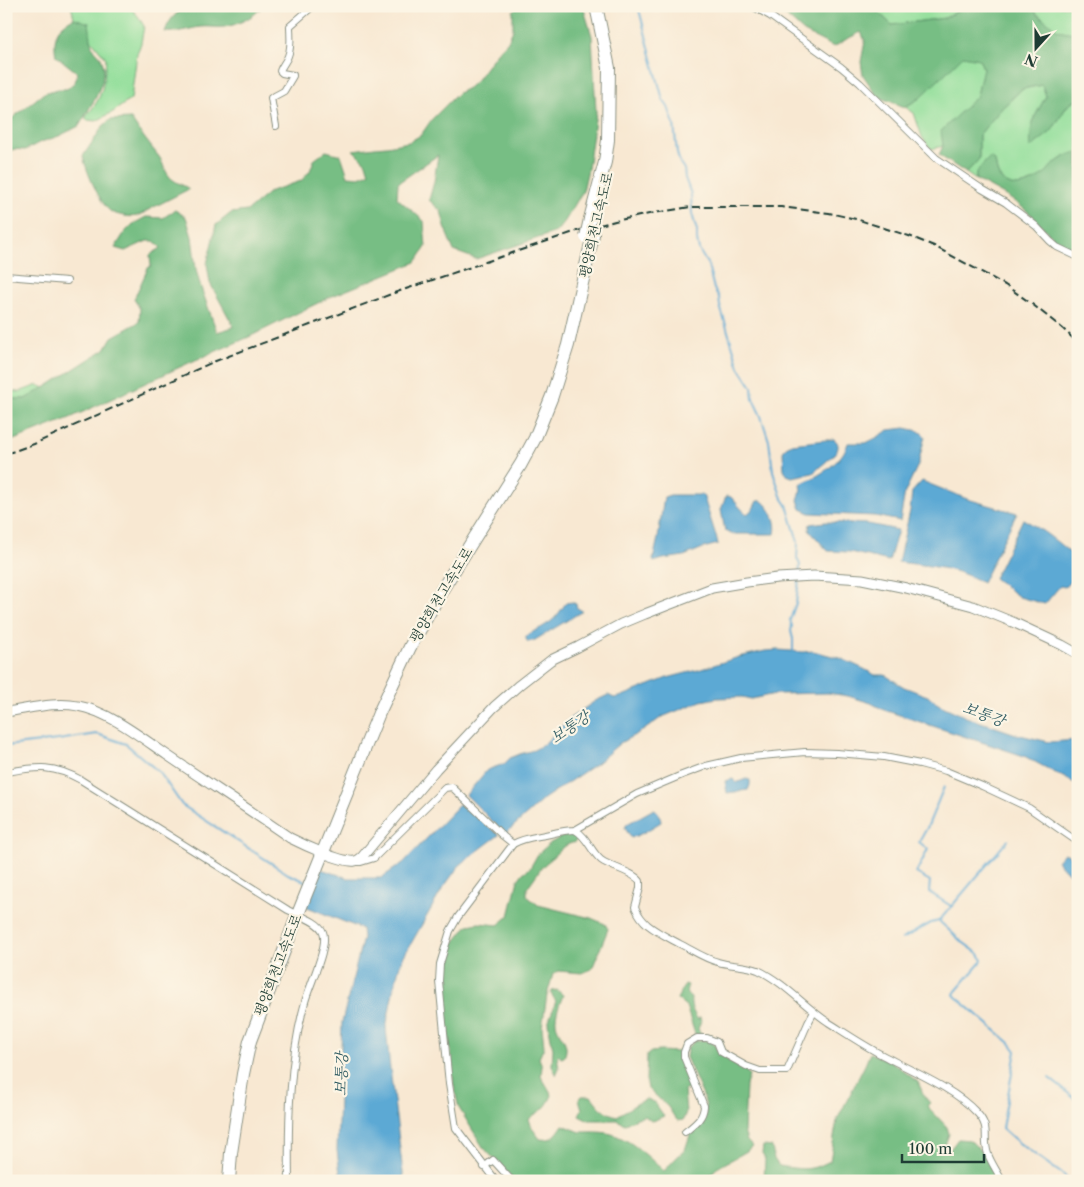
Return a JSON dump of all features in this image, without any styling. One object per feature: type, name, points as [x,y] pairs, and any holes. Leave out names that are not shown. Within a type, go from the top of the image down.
[{"type":"highway","name":"평양희천고속도로","points":[[221,1181],[224,1146],[239,1066],[257,1004],[319,854],[377,705],[403,647],[425,608],[516,460],[534,421],[561,349],[590,236],[608,140],[609,68],[596,6]]},
{"type":"highway","name":"평양희천고속도로","points":[[593,218],[608,172],[615,137],[614,60],[602,6]]},
{"type":"highway","name":"평양희천고속도로","points":[[228,1181],[250,1041],[295,911]]},
{"type":"main road","points":[[6,712],[62,705],[77,705],[91,709],[148,742],[290,838],[319,854],[354,861],[362,857],[436,769],[494,707],[519,685],[552,660],[629,620],[712,588],[777,578],[814,576],[862,579],[914,590],[973,606],[1015,623],[1078,654]]},
{"type":"street","points":[[276,126],[271,98],[284,91],[293,76],[280,71],[290,53],[290,26],[314,6]]},
{"type":"street","points":[[752,6],[770,16],[841,66],[936,158],[1006,203],[1036,226],[1057,248],[1078,257]]},
{"type":"street","points":[[6,276],[67,281]]},
{"type":"street","points":[[575,830],[638,794],[682,774],[741,758],[805,752],[884,757],[946,771],[1029,808],[1078,842]]},
{"type":"street","points":[[6,772],[35,767],[68,773],[323,930],[323,949],[305,1002],[294,1054],[290,1113],[290,1181]]},
{"type":"street","points":[[354,861],[361,862],[374,858],[445,788],[452,786],[503,836],[514,844]]},
{"type":"street","points":[[495,1180],[456,1128],[449,1084],[439,981],[440,964],[450,931],[458,916],[514,844],[527,837],[564,830],[575,830],[581,833],[593,852],[600,859],[637,877],[640,881],[640,888],[635,907],[640,917],[648,925],[661,934],[715,962],[757,970],[772,978],[814,1012],[884,1056],[938,1084],[966,1102],[977,1112],[983,1121],[986,1128],[988,1154],[1002,1181]]},
{"type":"street","points":[[685,1132],[701,1118],[704,1112],[704,1106],[684,1057],[687,1044],[697,1038],[707,1038],[717,1042],[721,1052],[746,1066],[760,1070],[787,1071],[814,1012]]},
{"type":"street","points":[[484,1167],[494,1160],[512,1181]]},
{"type":"green space","points":[[71,6],[129,6],[144,26],[137,54],[131,99],[96,121],[86,120],[86,116],[100,96],[104,82],[106,58],[76,25]]},
{"type":"green space","points":[[206,6],[262,6],[251,17],[229,26],[200,27],[165,32],[170,21],[179,12],[204,10]]},
{"type":"green space","points":[[518,6],[583,6],[592,36],[596,112],[588,169],[583,191],[556,232],[476,259],[454,251],[441,211],[429,200],[438,155],[398,183],[397,198],[424,221],[426,247],[416,262],[330,297],[249,337],[70,418],[6,443],[6,399],[25,399],[105,349],[112,337],[139,322],[140,309],[134,299],[148,268],[151,266],[150,255],[161,248],[154,241],[147,241],[125,251],[115,248],[125,232],[133,224],[146,217],[163,218],[175,210],[186,217],[192,237],[200,285],[217,332],[234,327],[210,283],[207,264],[216,225],[231,213],[247,211],[271,191],[301,181],[310,171],[314,160],[326,151],[341,155],[348,176],[359,177],[369,173],[366,163],[353,150],[409,142],[421,135],[432,119],[458,93],[476,81],[508,41],[513,30],[513,11]]},
{"type":"green space","points":[[790,6],[866,6],[878,12],[892,25],[945,18],[967,6],[1032,6],[1037,14],[1058,30],[1078,34],[1078,101],[1076,100],[1067,106],[1051,132],[1030,148],[1032,122],[1046,96],[1042,85],[1022,89],[1002,108],[979,135],[979,159],[966,173],[939,155],[943,146],[941,131],[977,96],[983,68],[979,59],[963,56],[920,98],[905,107],[878,97],[863,75],[861,62],[865,41],[861,32],[834,47],[804,32],[785,15]]},
{"type":"green space","points":[[866,6],[967,6],[945,18],[892,25],[878,12]]},
{"type":"green space","points":[[1032,6],[1078,6],[1078,34],[1058,31],[1037,14]]},
{"type":"green space","points":[[74,18],[89,23],[92,47],[101,57],[104,68],[102,82],[96,97],[79,126],[25,150],[14,149],[6,155],[6,123],[44,93],[58,89],[67,89],[75,82],[78,73],[56,56],[55,48],[55,39],[58,31],[64,24]]},
{"type":"green space","points":[[963,55],[979,59],[983,68],[977,96],[943,146],[931,149],[922,137],[914,113],[905,107],[920,98]]},
{"type":"green space","points":[[1043,85],[1046,96],[1032,122],[1051,132],[1067,106],[1076,100],[1078,101],[1078,152],[1062,158],[1039,178],[1023,185],[1015,186],[1003,181],[998,173],[995,161],[976,172],[976,180],[966,173],[979,159],[979,135],[1002,108],[1022,89]]},
{"type":"green space","points":[[131,119],[160,158],[169,176],[189,189],[134,217],[115,214],[106,207],[94,185],[83,156],[103,126],[110,120]]},
{"type":"green space","points":[[1078,152],[1078,248],[1063,246],[1017,203],[976,180],[976,172],[990,157],[995,161],[1001,179],[1011,185],[1019,186],[1036,180],[1059,160]]},
{"type":"green space","points":[[38,385],[45,388],[25,399],[6,399],[6,391],[19,392]]},
{"type":"green space","points":[[569,835],[577,838],[575,842],[562,848],[542,867],[527,888],[527,896],[538,905],[591,918],[605,924],[608,929],[592,969],[582,973],[558,971],[553,974],[547,995],[542,1027],[544,1047],[539,1058],[542,1066],[541,1076],[552,1095],[545,1107],[529,1119],[532,1128],[540,1139],[548,1139],[554,1136],[563,1125],[581,1132],[613,1134],[636,1147],[664,1171],[685,1150],[690,1135],[704,1119],[706,1106],[704,1098],[686,1057],[688,1047],[695,1041],[710,1041],[715,1045],[717,1051],[747,1072],[749,1076],[746,1085],[744,1132],[747,1141],[752,1146],[747,1151],[717,1168],[705,1179],[716,1178],[726,1181],[515,1181],[483,1147],[459,1108],[454,1087],[443,981],[447,956],[453,944],[468,925],[479,923],[498,925],[509,916],[518,880],[523,873],[530,868],[538,854],[549,844]]},
{"type":"green space","points":[[685,984],[688,985],[686,992],[691,998],[693,1012],[698,1020],[700,1017],[701,1021],[698,1029],[701,1035],[695,1034],[686,1006],[677,999]]},
{"type":"green space","points":[[557,990],[563,995],[557,1012],[556,1023],[565,1043],[566,1052],[564,1057],[561,1058],[559,1055],[557,1057],[559,1068],[556,1075],[552,1065],[553,1049],[548,1023],[556,1001],[551,994],[552,991]]},
{"type":"green space","points":[[651,1052],[679,1052],[697,1095],[693,1095],[690,1089],[684,1090],[686,1112],[683,1120],[678,1121],[668,1107],[648,1088],[646,1080],[647,1055]]},
{"type":"green space","points":[[870,1053],[892,1062],[918,1082],[924,1096],[930,1103],[927,1106],[947,1127],[949,1134],[945,1145],[948,1152],[958,1139],[970,1140],[983,1153],[999,1181],[764,1181],[765,1159],[762,1154],[763,1146],[772,1147],[774,1159],[779,1166],[799,1169],[810,1168],[830,1161],[837,1120]]},
{"type":"green space","points":[[582,1096],[591,1096],[605,1111],[617,1116],[647,1099],[655,1103],[664,1116],[651,1121],[645,1116],[625,1124],[617,1120],[589,1120],[579,1115],[582,1109],[579,1099]]},
{"type":"water","points":[[905,428],[919,431],[925,436],[918,465],[905,492],[900,521],[875,516],[810,513],[801,509],[798,500],[801,491],[800,484],[822,473],[835,463],[841,457],[848,443],[866,443],[889,430]]},
{"type":"water","points":[[834,439],[838,445],[836,453],[813,473],[792,477],[787,475],[784,469],[783,452],[786,447],[792,444]]},
{"type":"water","points":[[922,481],[967,499],[1017,513],[982,583],[952,570],[898,562],[910,511],[912,492]]},
{"type":"water","points":[[670,495],[703,495],[718,544],[684,556],[654,562],[664,497]]},
{"type":"water","points":[[726,496],[731,497],[747,514],[753,509],[757,501],[762,501],[773,516],[776,525],[775,534],[731,534],[725,531],[721,510]]},
{"type":"water","points":[[1023,519],[1052,538],[1078,560],[1078,573],[1065,587],[1060,586],[1045,604],[1019,597],[994,578]]},
{"type":"water","points":[[826,522],[868,524],[898,530],[889,561],[850,552],[828,551],[809,530],[810,524]]},
{"type":"water","points":[[572,602],[576,604],[581,612],[535,640],[528,642],[526,636],[550,622],[558,615],[566,603]]},
{"type":"water","name":"보통강","points":[[778,650],[813,651],[840,658],[875,675],[885,675],[904,687],[930,697],[938,704],[966,717],[1016,734],[1049,742],[1078,740],[1078,785],[1024,756],[884,710],[871,703],[848,696],[828,693],[775,694],[751,699],[742,697],[717,698],[701,701],[662,717],[644,730],[620,743],[597,763],[545,798],[505,834],[466,795],[487,770],[504,764],[510,758],[534,750],[544,744],[569,719],[595,701],[608,695],[614,698],[620,697],[667,678],[739,657]]},
{"type":"water","points":[[733,779],[736,783],[746,779],[750,780],[748,790],[727,793],[725,781]]},
{"type":"water","name":"보통강","points":[[460,804],[499,835],[459,866],[443,888],[401,961],[386,1028],[404,1181],[341,1181],[337,1150],[342,1022],[363,938],[362,929],[305,906],[321,869],[348,878],[381,878],[403,863]]},
{"type":"water","points":[[654,809],[659,813],[661,822],[631,838],[625,828],[627,824]]},
{"type":"water","points":[[1064,853],[1069,855],[1078,864],[1078,879],[1073,878],[1057,861]]},
{"type":"waterway","points":[[638,6],[663,100],[668,107],[674,124],[677,153],[691,194],[692,214],[697,231],[699,250],[708,265],[714,289],[719,297],[720,306],[739,367],[752,387],[753,399],[769,441],[773,471],[781,496],[787,505],[798,542],[799,575]]},
{"type":"waterway","points":[[793,653],[790,620],[796,603],[799,580]]},
{"type":"waterway","points":[[6,746],[97,734],[126,744],[160,773],[182,805],[288,874],[307,882]]},
{"type":"waterway","points":[[944,787],[919,842],[928,849],[916,873],[930,881],[929,892],[951,906]]},
{"type":"waterway","points":[[1008,840],[939,921],[979,954],[982,959],[956,991],[955,996],[1010,1043],[1016,1051],[1002,1128],[1019,1143],[1072,1181]]},
{"type":"waterway","points":[[902,939],[931,923],[939,921]]},
{"type":"waterway","points":[[1049,1078],[1078,1101]]},
{"type":"railway","points":[[6,454],[34,444],[213,362],[394,293],[577,231],[615,221],[690,207],[781,207],[829,213],[856,219],[909,236],[934,246],[1005,285],[1032,304],[1078,343]]}]
